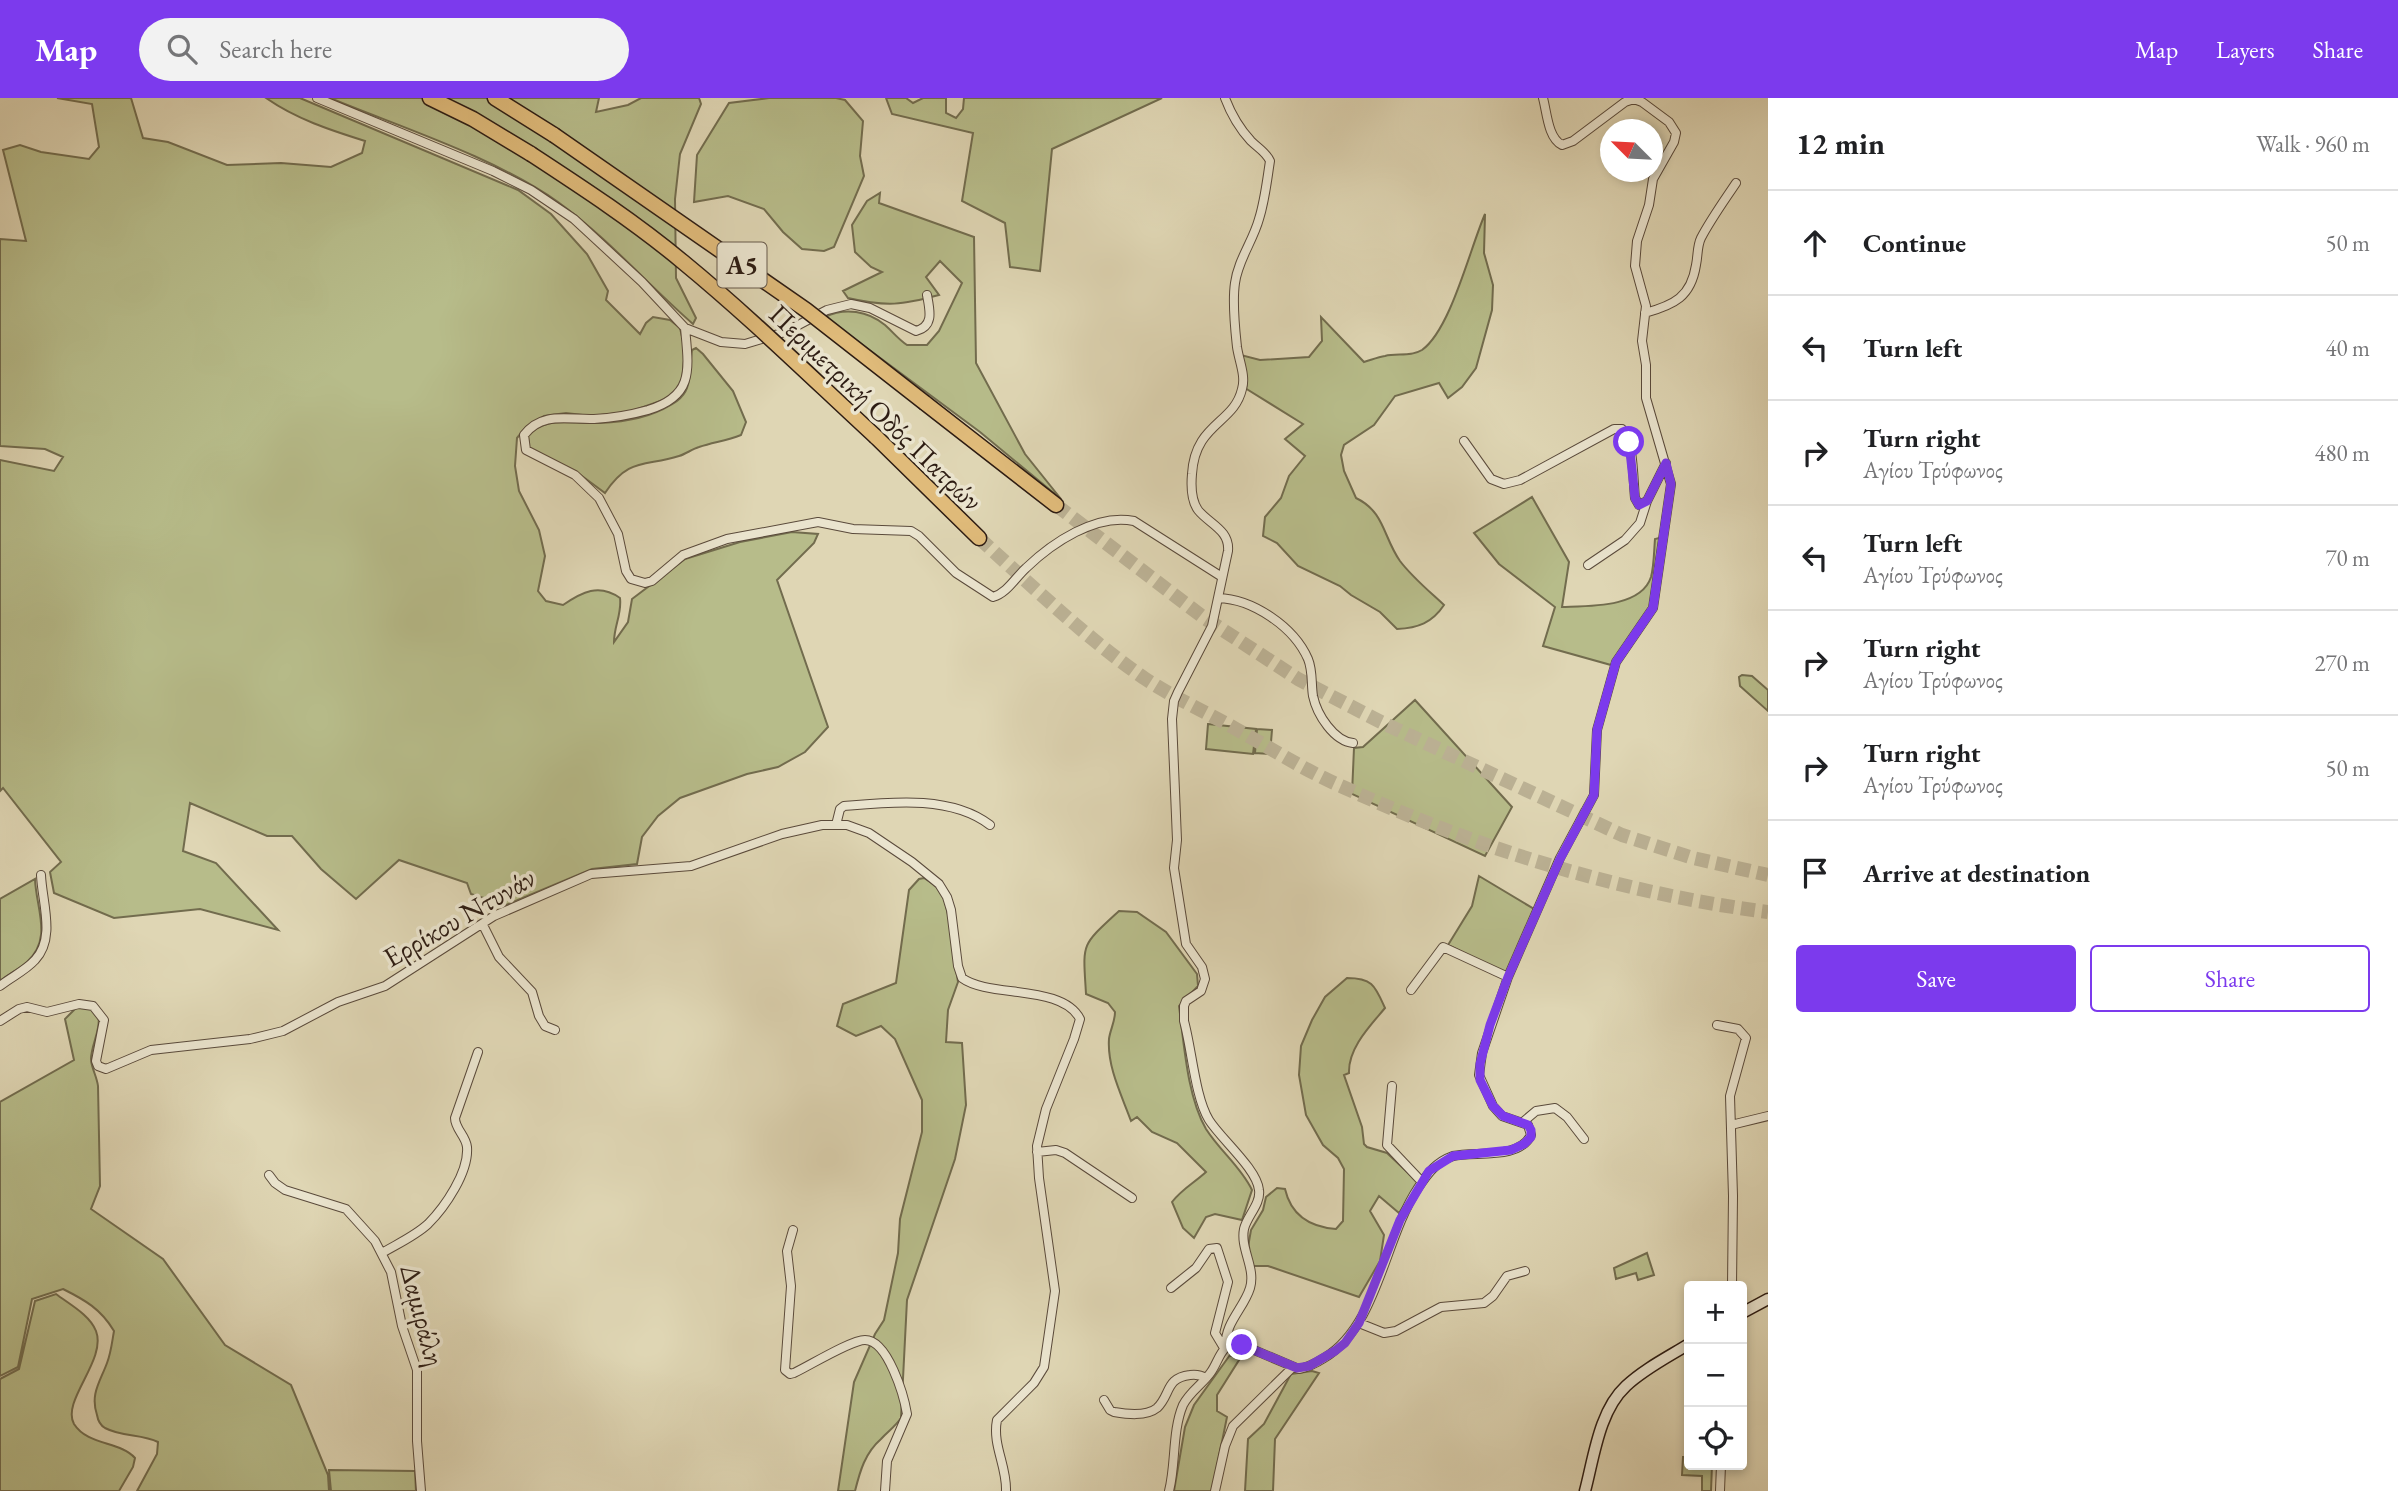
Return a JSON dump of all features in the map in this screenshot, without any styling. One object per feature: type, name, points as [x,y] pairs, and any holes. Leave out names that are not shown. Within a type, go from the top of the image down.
[{"type":"highway","name":"Περιμετρική Οδός Πατρών","points":[[430,98],[474,119],[531,154],[620,214],[681,260],[784,350],[979,538]]},
{"type":"highway","name":"Περιμετρική Οδός Πατρών","points":[[495,98],[554,135],[806,310],[1056,505]]},
{"type":"street","points":[[317,98],[493,171],[531,190],[574,219],[642,282],[685,328],[721,342],[745,344],[785,332],[827,310],[851,304],[870,308],[916,331],[929,323],[928,295]]},
{"type":"street","points":[[1169,1491],[1181,1412],[1189,1395],[1206,1378],[1225,1347],[1227,1333],[1251,1285],[1244,1229],[1257,1202],[1259,1190],[1249,1170],[1217,1131],[1202,1105],[1183,1014],[1186,1001],[1201,991],[1205,979],[1202,967],[1186,943],[1174,868],[1177,840],[1173,709],[1184,679],[1210,632],[1229,545],[1222,532],[1196,506],[1192,486],[1193,464],[1195,452],[1203,437],[1233,406],[1242,390],[1243,379],[1237,348],[1235,281],[1243,254],[1259,220],[1270,161],[1268,155],[1242,130],[1225,98]]},
{"type":"street","points":[[1225,1347],[1232,1343],[1242,1345],[1293,1367],[1303,1368],[1330,1354],[1345,1343],[1359,1323],[1400,1220],[1422,1182],[1435,1166],[1453,1156],[1502,1152],[1521,1146],[1527,1142],[1531,1133],[1529,1126],[1523,1122],[1496,1111],[1479,1075],[1486,1040],[1508,977],[1560,859],[1594,795],[1597,730],[1616,662],[1653,608],[1671,484],[1646,398],[1646,365],[1642,341],[1646,313],[1644,296],[1635,269],[1636,246],[1649,205],[1653,179],[1675,139],[1675,128],[1642,102],[1631,99],[1573,141],[1562,145],[1552,135],[1543,98]]},
{"type":"street","points":[[1646,313],[1677,302],[1686,292],[1695,272],[1700,242],[1736,183]]},
{"type":"street","points":[[685,328],[688,355],[686,372],[683,387],[676,398],[630,415],[592,419],[544,419],[529,428],[524,436],[526,450],[575,475],[599,498],[618,534],[626,571],[631,579],[645,583],[652,581],[683,555],[727,539],[818,522],[853,529],[911,531],[956,573],[993,597],[1000,595],[1027,567],[1077,531],[1098,522],[1122,518],[1134,521],[1222,577]]},
{"type":"street","points":[[1464,441],[1491,479],[1508,484],[1619,428],[1625,432],[1629,442],[1635,498],[1639,505],[1647,501]]},
{"type":"street","points":[[1588,565],[1625,540],[1640,523],[1647,501],[1666,463]]},
{"type":"street","points":[[1218,598],[1237,600],[1255,608],[1270,616],[1288,633],[1308,659],[1314,698],[1320,713],[1338,736],[1353,743]]},
{"type":"street","points":[[836,825],[839,809],[844,806],[881,802],[945,806],[978,816],[990,825]]},
{"type":"street","name":"Ερρίκου Ντυνάν","points":[[0,1021],[27,1007],[47,1012],[79,1004],[93,1006],[104,1020],[96,1063],[102,1068],[110,1068],[151,1050],[257,1038],[284,1031],[338,1002],[385,986],[502,913],[591,874],[691,866],[789,832],[836,825],[857,828],[875,836],[939,884],[949,904],[962,978],[977,986],[1046,997],[1079,1016],[1077,1032],[1046,1109],[1037,1152],[1055,1298],[1042,1372],[1030,1388],[997,1420],[995,1438],[1006,1473],[1006,1491]]},
{"type":"street","points":[[0,986],[26,968],[43,949],[47,925],[41,876]]},
{"type":"street","points":[[483,925],[499,957],[532,992],[545,1026],[555,1030]]},
{"type":"street","points":[[1411,990],[1443,947],[1508,977]]},
{"type":"street","points":[[1717,1025],[1738,1029],[1746,1038],[1731,1091],[1732,1281]]},
{"type":"street","points":[[382,1253],[428,1224],[458,1183],[467,1148],[454,1118],[478,1052]]},
{"type":"street","points":[[1392,1086],[1387,1145],[1422,1182]]},
{"type":"street","points":[[1523,1122],[1533,1112],[1555,1108],[1567,1117],[1584,1139]]},
{"type":"street","points":[[1731,1125],[1768,1116]]},
{"type":"street","points":[[1037,1152],[1056,1150],[1065,1153],[1132,1199]]},
{"type":"street","name":"Δαμιράλη","points":[[269,1175],[285,1190],[346,1209],[368,1231],[382,1253],[392,1274],[402,1325],[418,1370],[421,1491]]},
{"type":"street","points":[[793,1230],[787,1251],[792,1286],[785,1370],[790,1374],[794,1373],[865,1340],[877,1345],[884,1352],[890,1361],[907,1414],[887,1461],[885,1491]]},
{"type":"street","points":[[1171,1288],[1196,1268],[1209,1249],[1217,1248],[1228,1282],[1215,1333],[1218,1342],[1225,1347]]},
{"type":"street","points":[[1359,1323],[1384,1333],[1396,1331],[1441,1307],[1483,1303],[1493,1296],[1507,1276],[1525,1270]]},
{"type":"street","points":[[1747,1310],[1768,1299]]},
{"type":"street","points":[[1585,1491],[1602,1426],[1616,1397],[1641,1373],[1684,1347]]},
{"type":"street","points":[[1215,1491],[1233,1426],[1293,1367]]},
{"type":"street","points":[[1104,1400],[1114,1412],[1146,1413],[1158,1406],[1179,1377],[1199,1374],[1206,1378]]},
{"type":"street","points":[[1720,1491],[1721,1470]]},
{"type":"green space","points":[[57,98],[131,98],[143,138],[168,142],[227,165],[281,163],[331,167],[362,153],[365,141],[301,118],[266,98],[300,98],[518,190],[551,214],[587,254],[608,291],[606,300],[640,334],[653,317],[670,320],[680,328],[685,350],[682,381],[672,397],[629,412],[591,416],[566,413],[544,416],[526,427],[517,438],[515,466],[519,491],[539,530],[545,556],[538,591],[546,601],[563,605],[577,596],[598,590],[620,598],[614,642],[628,622],[632,599],[685,559],[740,542],[792,532],[818,534],[814,543],[777,580],[828,727],[805,752],[778,767],[747,774],[680,798],[658,816],[642,837],[637,864],[592,869],[506,905],[471,894],[467,883],[399,860],[356,899],[321,869],[292,836],[267,836],[190,803],[183,851],[216,863],[278,930],[200,909],[114,918],[54,893],[50,872],[61,862],[3,788],[0,791],[0,460],[54,471],[63,457],[45,449],[0,446],[0,239],[26,241],[3,150],[20,145],[41,152],[89,159],[99,147],[92,104]]},
{"type":"green space","points":[[330,98],[599,98],[596,112],[628,105],[641,98],[699,98],[701,104],[680,154],[675,199],[676,278],[696,318],[693,324],[594,231],[533,186],[477,157]]},
{"type":"green space","points":[[769,98],[845,100],[863,121],[860,156],[864,176],[834,247],[824,251],[802,249],[764,209],[728,196],[694,202],[697,155],[729,103]]},
{"type":"green space","points":[[886,98],[906,98],[913,103],[923,98],[946,98],[946,113],[956,118],[963,109],[964,98],[1162,98],[1052,149],[1040,271],[1010,267],[1005,223],[962,201],[973,133],[892,114]]},
{"type":"green space","points":[[880,193],[879,203],[974,237],[976,363],[1025,454],[1061,499],[980,432],[825,317],[848,311],[864,314],[885,325],[907,345],[927,345],[939,331],[962,283],[940,261],[926,277],[939,295],[894,304],[848,298],[843,291],[882,272],[871,267],[855,252],[852,225],[867,201]]},
{"type":"green space","points":[[1485,214],[1484,253],[1493,285],[1492,310],[1476,368],[1462,387],[1448,398],[1439,383],[1395,396],[1374,425],[1344,445],[1341,455],[1344,471],[1356,498],[1373,510],[1400,561],[1444,605],[1435,616],[1424,623],[1397,629],[1380,612],[1340,586],[1298,566],[1277,543],[1263,536],[1265,517],[1281,498],[1289,476],[1305,456],[1285,439],[1303,424],[1245,388],[1241,355],[1260,360],[1309,357],[1322,341],[1321,317],[1364,362],[1382,356],[1422,350],[1432,340],[1451,307]]},
{"type":"green space","points":[[696,348],[733,391],[746,422],[741,435],[699,447],[679,456],[630,468],[605,493],[578,473],[529,448],[528,436],[541,426],[564,422],[627,420],[646,416],[674,403],[687,388],[692,350]]},
{"type":"green space","points":[[1532,497],[1569,562],[1562,607],[1612,603],[1637,595],[1651,577],[1655,539],[1663,537],[1651,607],[1611,665],[1543,646],[1555,607],[1499,564],[1474,533]]},
{"type":"green space","points":[[1752,676],[1768,690],[1768,711],[1740,686],[1739,677]]},
{"type":"green space","points":[[1415,700],[1512,807],[1485,856],[1352,794],[1354,748],[1363,747]]},
{"type":"green space","points":[[1208,724],[1256,729],[1253,754],[1206,749]]},
{"type":"green space","points":[[1257,729],[1272,730],[1270,754],[1255,753]]},
{"type":"green space","points":[[1479,876],[1534,909],[1507,975],[1448,945],[1472,906]]},
{"type":"green space","points":[[924,878],[943,894],[949,918],[958,982],[948,1010],[946,1042],[962,1043],[966,1105],[955,1159],[907,1300],[901,1418],[867,1456],[855,1491],[838,1491],[854,1382],[884,1320],[898,1253],[900,1219],[922,1132],[922,1100],[895,1039],[881,1026],[856,1036],[837,1026],[843,1004],[896,983],[909,890],[919,879]]},
{"type":"green space","points":[[35,879],[41,923],[39,943],[27,962],[0,981],[0,899]]},
{"type":"green space","points":[[1119,911],[1137,912],[1166,932],[1197,974],[1198,986],[1179,1006],[1194,1101],[1206,1129],[1252,1190],[1242,1220],[1215,1214],[1206,1217],[1194,1238],[1183,1228],[1172,1202],[1206,1172],[1177,1143],[1152,1132],[1137,1117],[1131,1121],[1110,1060],[1109,1039],[1115,1012],[1108,1003],[1086,994],[1084,964],[1087,946]]},
{"type":"green space","points":[[1347,978],[1363,980],[1372,985],[1385,1008],[1356,1046],[1349,1073],[1344,1075],[1362,1127],[1364,1144],[1387,1153],[1419,1183],[1399,1213],[1379,1196],[1370,1211],[1384,1235],[1380,1261],[1359,1297],[1268,1266],[1253,1266],[1248,1247],[1251,1230],[1263,1210],[1266,1197],[1277,1188],[1285,1189],[1297,1213],[1318,1226],[1336,1229],[1343,1221],[1344,1169],[1338,1158],[1323,1145],[1306,1115],[1299,1075],[1301,1046],[1312,1020],[1325,997]]},
{"type":"green space","points":[[77,1007],[89,1008],[96,1012],[99,1018],[91,1059],[98,1086],[100,1186],[91,1209],[163,1259],[225,1345],[291,1385],[328,1475],[329,1491],[137,1491],[157,1454],[158,1442],[112,1431],[100,1423],[95,1408],[95,1394],[108,1359],[114,1331],[92,1306],[63,1289],[32,1299],[18,1367],[0,1376],[0,1102],[74,1060],[65,1019]]},
{"type":"green space","points":[[1647,1253],[1654,1275],[1638,1280],[1636,1273],[1616,1279],[1614,1268]]},
{"type":"green space","points":[[56,1294],[84,1315],[96,1331],[98,1342],[95,1355],[78,1392],[72,1415],[74,1424],[87,1436],[121,1449],[135,1458],[133,1467],[119,1491],[0,1491],[0,1379],[19,1369],[35,1301]]},
{"type":"green space","points":[[1230,1355],[1239,1360],[1217,1395],[1217,1411],[1227,1417],[1212,1491],[1174,1491],[1185,1427],[1194,1405]]},
{"type":"green space","points":[[1312,1371],[1319,1373],[1275,1439],[1273,1491],[1245,1491],[1248,1439],[1264,1424],[1291,1374]]},
{"type":"green space","points":[[1683,1457],[1684,1470],[1712,1470],[1711,1491],[1702,1491],[1702,1476],[1682,1475]]},
{"type":"green space","points":[[329,1470],[415,1471],[416,1491],[331,1491]]},
{"type":"tunnel","points":[[1056,505],[1203,617],[1298,679],[1381,722],[1622,835],[1693,858],[1768,875]]},
{"type":"tunnel","points":[[979,538],[1080,628],[1144,678],[1329,781],[1446,830],[1551,866],[1658,893],[1768,912]]},
{"type":"route","points":[[1242,1345],[1297,1368],[1309,1366],[1335,1351],[1345,1343],[1359,1323],[1400,1220],[1429,1171],[1453,1156],[1511,1150],[1518,1148],[1531,1137],[1528,1125],[1496,1111],[1480,1080],[1479,1071],[1490,1025],[1508,977],[1560,859],[1594,795],[1597,730],[1616,662],[1653,608],[1671,484],[1666,463],[1656,488],[1647,501],[1639,505],[1635,498],[1629,442]]}]
